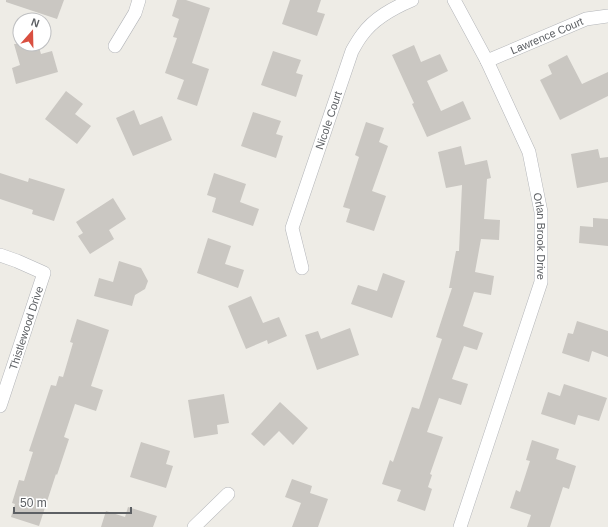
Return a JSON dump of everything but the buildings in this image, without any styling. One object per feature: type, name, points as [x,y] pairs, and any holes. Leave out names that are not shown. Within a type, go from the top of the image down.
[{"type":"street","points":[[114,46],[135,13],[139,0]]},
{"type":"street","name":"Nicole Court","points":[[302,268],[292,228],[352,51],[362,35],[376,20],[396,7],[412,0]]},
{"type":"street","name":"Orlan Brook Drive","points":[[454,0],[487,61],[529,152],[541,212],[541,282],[460,527]]},
{"type":"street","name":"Lawrence Court","points":[[487,61],[586,19],[608,16]]},
{"type":"street","name":"Thistlewood Drive","points":[[0,255],[44,273],[0,406]]},
{"type":"street","points":[[194,527],[228,494]]}]
